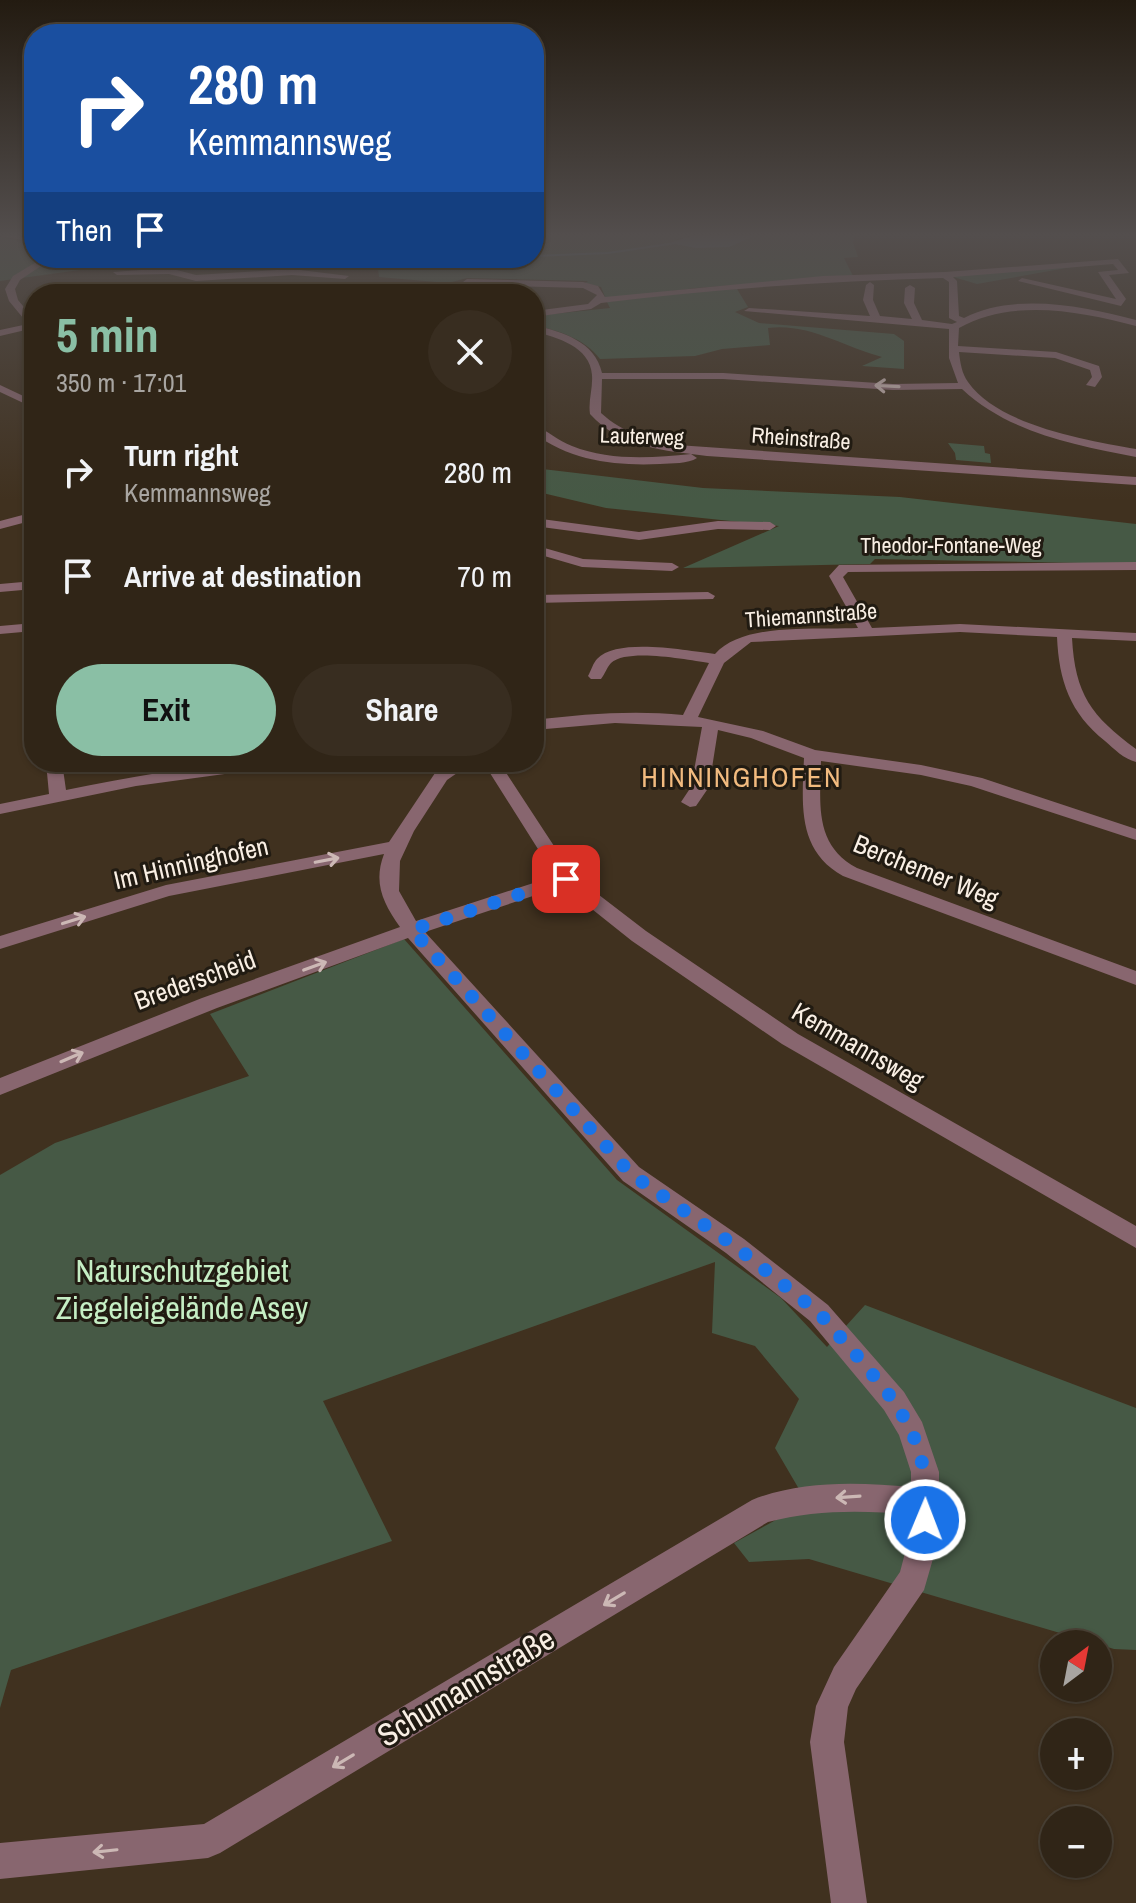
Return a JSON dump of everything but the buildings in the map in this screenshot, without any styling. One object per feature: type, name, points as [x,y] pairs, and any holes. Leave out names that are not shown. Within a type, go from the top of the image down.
[{"type":"street","points":[[942,323],[961,323]]},
{"type":"street","points":[[958,324],[954,349],[956,366],[965,386],[996,409],[1073,439],[1136,453]]},
{"type":"street","points":[[0,333],[24,327]]},
{"type":"street","points":[[544,331],[566,338],[587,351],[597,376],[751,377],[893,387],[965,386]]},
{"type":"street","points":[[954,349],[1065,357],[1095,368],[1097,377],[1091,385]]},
{"type":"street","name":"Rheinstraße","points":[[597,376],[593,406],[596,414],[605,424],[652,444],[707,452],[1136,481]]},
{"type":"street","points":[[0,388],[24,400]]},
{"type":"street","name":"Lauterweg","points":[[544,434],[567,448],[613,458],[675,460],[693,458],[707,452]]},
{"type":"street","points":[[0,525],[24,519]]},
{"type":"street","points":[[544,523],[639,536],[718,525],[770,526]]},
{"type":"street","points":[[544,552],[582,563],[672,567]]},
{"type":"street","name":"Theodor-Fontane-Weg","points":[[867,632],[836,576],[839,570],[851,567],[1136,566]]},
{"type":"street","points":[[0,588],[24,586]]},
{"type":"street","points":[[544,599],[708,596]]},
{"type":"street","points":[[0,630],[24,628]]},
{"type":"street","name":"Thiemannstraße","points":[[689,719],[718,659],[735,642],[748,638],[960,628],[1136,637]]},
{"type":"street","points":[[1064,634],[1064,668],[1070,690],[1109,737],[1136,757]]},
{"type":"street","points":[[596,676],[602,662],[627,651],[718,659]]},
{"type":"street","points":[[544,724],[610,718],[689,719],[769,737],[813,755],[907,767],[976,782],[1136,835]]},
{"type":"street","points":[[690,802],[700,787],[710,726]]},
{"type":"street","name":"Berchemer Weg","points":[[813,755],[817,839],[830,859],[850,872],[1136,978]]},
{"type":"street","points":[[55,772],[58,795]]},
{"type":"street","points":[[0,809],[58,795],[211,772]]},
{"type":"street","points":[[446,772],[397,846],[389,873],[389,891],[412,930],[631,1174],[735,1246],[819,1313],[894,1401],[912,1431],[925,1472],[926,1503],[924,1538],[913,1579],[845,1678],[832,1706],[827,1742],[849,1903]]},
{"type":"street","name":"Kemmannsweg","points":[[497,772],[566,879],[712,988],[790,1039],[1136,1238]]},
{"type":"street","name":"Im Hinninghofen","points":[[0,943],[166,891],[397,846]]},
{"type":"street","points":[[412,930],[566,879]]},
{"type":"street","name":"Brederscheid","points":[[0,1087],[105,1043],[412,930]]},
{"type":"street","name":"Schumannstraße","points":[[0,1861],[208,1841],[762,1510],[793,1501],[869,1496],[926,1503]]},
{"type":"green space","points":[[544,323],[759,323],[894,334],[904,341],[904,369],[862,366],[882,357],[812,332],[783,327],[768,328],[770,345],[722,349],[695,356],[600,359],[579,341],[544,328]]},
{"type":"green space","points":[[948,443],[984,446],[985,453],[990,454],[991,463],[956,460]]},
{"type":"green space","points":[[544,469],[703,488],[900,497],[1136,524],[1136,564],[875,559],[870,564],[683,568],[779,526],[606,508],[544,493]]},
{"type":"green space","name":"Naturschutzgebiet Ziegeleigelände Asey","points":[[404,939],[617,1180],[781,1298],[827,1347],[865,1305],[1136,1408],[1136,1650],[1112,1648],[1112,1630],[1050,1630],[809,1559],[749,1562],[734,1543],[783,1516],[813,1513],[775,1448],[799,1399],[755,1346],[712,1333],[715,1262],[323,1401],[392,1541],[11,1670],[0,1708],[0,1175],[55,1143],[249,1076],[210,1014]]},
{"type":"district","name":"HINNINGHOFEN","points":[[742,777]]},
{"type":"route","points":[[566,879],[412,930],[631,1174],[735,1246],[819,1313],[865,1365],[894,1401],[912,1431],[925,1472],[925,1520]]}]
